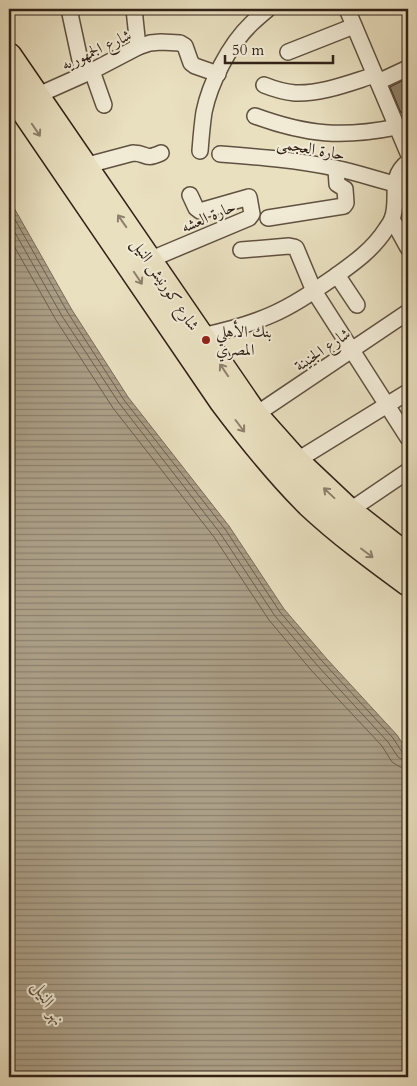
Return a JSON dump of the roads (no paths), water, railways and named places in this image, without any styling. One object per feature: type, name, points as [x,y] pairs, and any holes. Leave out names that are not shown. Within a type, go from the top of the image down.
[{"type":"main road","name":"شارع كورنيش النيل","points":[[9,56],[255,415],[296,461],[349,511],[405,550]]},
{"type":"main road","name":"شارع كورنيش النيل","points":[[9,89],[222,402],[254,444],[309,504],[353,542],[408,583]]},
{"type":"street","points":[[68,9],[88,72],[104,105]]},
{"type":"street","points":[[134,9],[138,47]]},
{"type":"street","points":[[200,151],[204,112],[218,74],[231,48],[250,25],[268,9]]},
{"type":"street","points":[[347,9],[408,154]]},
{"type":"street","points":[[288,52],[354,26]]},
{"type":"street","name":"شارع الجمهوريه","points":[[36,96],[150,43],[180,43],[184,46],[191,63],[218,74]]},
{"type":"street","points":[[264,85],[293,93],[308,93],[377,79],[408,68]]},
{"type":"street","points":[[255,116],[293,128],[325,133],[373,132],[397,127]]},
{"type":"street","points":[[84,166],[133,153],[147,157],[161,153]]},
{"type":"street","name":"حارة العجمى","points":[[220,154],[259,157],[336,168],[395,184]]},
{"type":"street","points":[[201,336],[241,326],[271,315],[314,291],[363,256],[374,245],[392,219],[395,203],[395,184],[400,170],[408,162]]},
{"type":"street","points":[[268,218],[344,206],[346,203],[345,189],[337,184],[336,168]]},
{"type":"street","name":"حارة العشه","points":[[149,260],[248,218],[252,214],[249,197],[200,211],[197,210],[190,195]]},
{"type":"street","points":[[392,219],[408,248]]},
{"type":"street","points":[[241,250],[289,246],[296,248],[314,291],[408,438]]},
{"type":"street","points":[[337,275],[357,305]]},
{"type":"street","name":"شارع الجنينة","points":[[255,415],[408,312]]},
{"type":"street","points":[[296,461],[408,392]]},
{"type":"street","points":[[349,511],[408,471]]},
{"type":"water","name":"نهر النيل","points":[[9,199],[72,310],[128,397],[229,526],[284,609],[397,735],[408,752],[408,1077],[9,1077]]},
{"type":"place","name":"بنك الأهلي المصري","points":[[206,340]]}]
